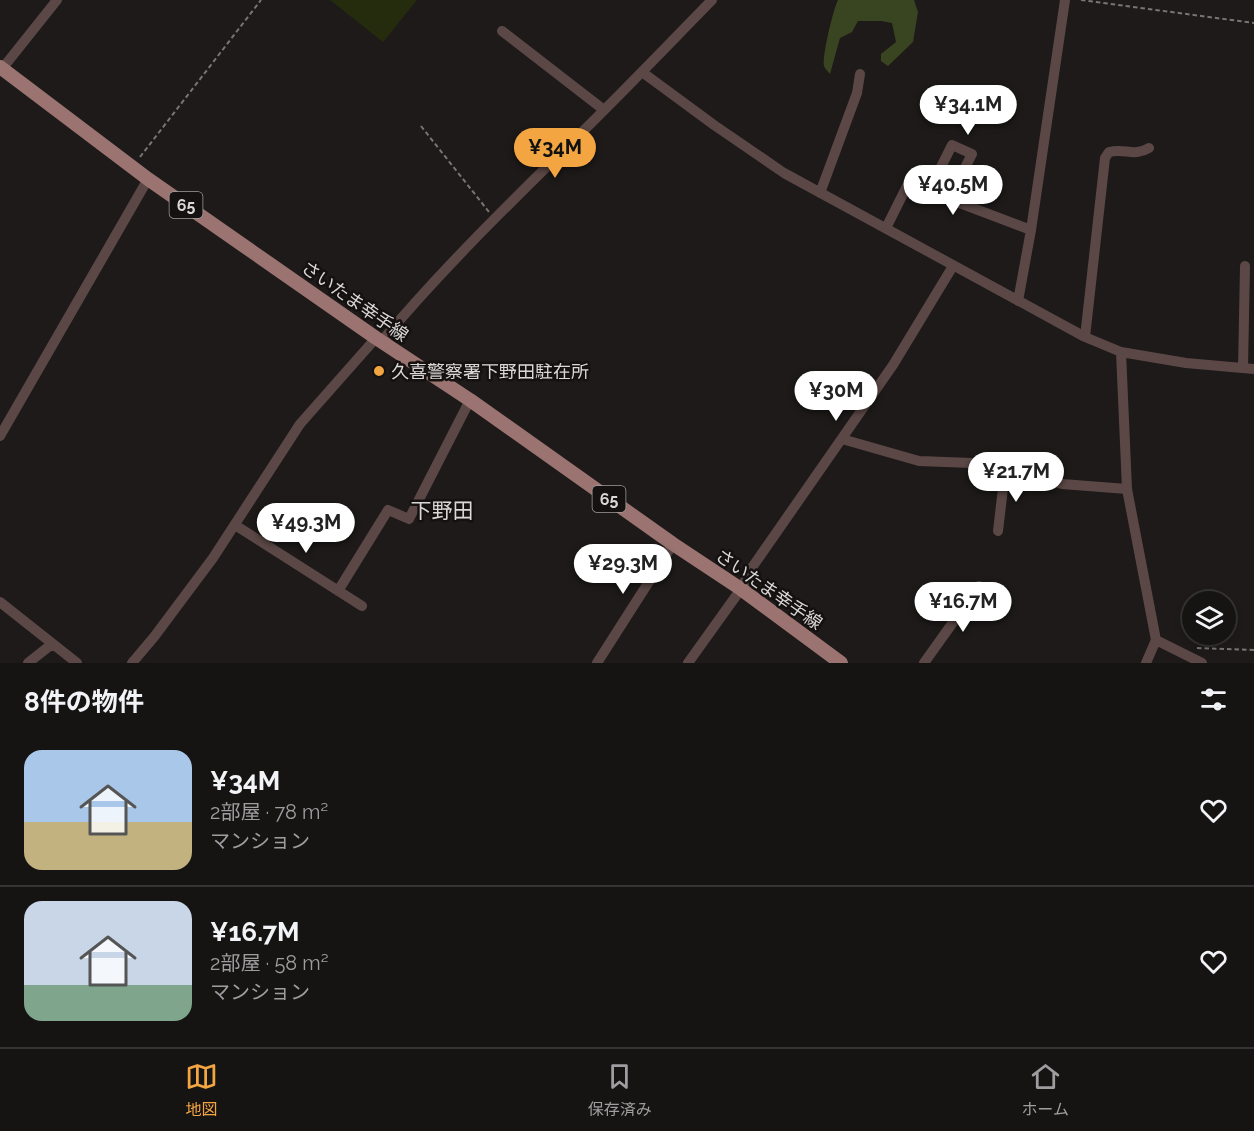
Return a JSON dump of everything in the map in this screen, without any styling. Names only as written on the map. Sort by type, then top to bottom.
[{"type":"main road","name":"さいたま幸手線","points":[[1,68],[148,179],[741,589],[841,663]]},
{"type":"street","points":[[1,68],[57,0]]},
{"type":"street","points":[[1018,301],[1031,230],[1065,0]]},
{"type":"street","points":[[132,663],[213,558],[300,424],[494,219],[642,72],[705,2]]},
{"type":"street","points":[[502,31],[604,110]]},
{"type":"street","points":[[642,72],[784,173],[1085,337],[1121,352],[1186,363],[1248,368],[1245,266]]},
{"type":"street","points":[[820,193],[857,93],[860,74]]},
{"type":"street","points":[[929,191],[952,145],[972,154],[949,199]]},
{"type":"street","points":[[1085,337],[1105,158],[1109,152],[1142,153],[1149,148]]},
{"type":"street","points":[[0,436],[148,179]]},
{"type":"street","points":[[886,228],[909,182],[1031,230]]},
{"type":"street","points":[[688,663],[893,365],[953,266]]},
{"type":"street","points":[[1121,352],[1127,489],[1156,640],[1146,663]]},
{"type":"street","points":[[338,591],[388,510],[409,519],[470,400]]},
{"type":"street","points":[[842,439],[919,461],[972,463],[1062,484],[1127,489]]},
{"type":"street","points":[[998,531],[1005,471]]},
{"type":"street","points":[[235,525],[362,606]]},
{"type":"street","points":[[597,663],[673,544]]},
{"type":"street","points":[[924,663],[979,586]]},
{"type":"street","points":[[0,602],[77,663]]},
{"type":"street","points":[[1156,640],[1202,663]]},
{"type":"street","points":[[28,663],[52,644]]},
{"type":"path","points":[[132,167],[261,0]]},
{"type":"path","points":[[1081,0],[1254,23]]},
{"type":"path","points":[[421,126],[494,219]]},
{"type":"path","points":[[1175,650],[1189,647],[1254,650]]},
{"type":"green space","points":[[330,0],[417,0],[383,42]]},
{"type":"green space","points":[[838,0],[914,0],[918,12],[913,42],[888,66],[881,61],[881,54],[896,42],[892,23],[858,21],[852,32],[840,38],[830,74],[824,66],[825,53]]},
{"type":"place","name":"久喜警察署下野田駐在所","points":[[379,371]]},
{"type":"district","name":"下野田","points":[[442,510]]}]
